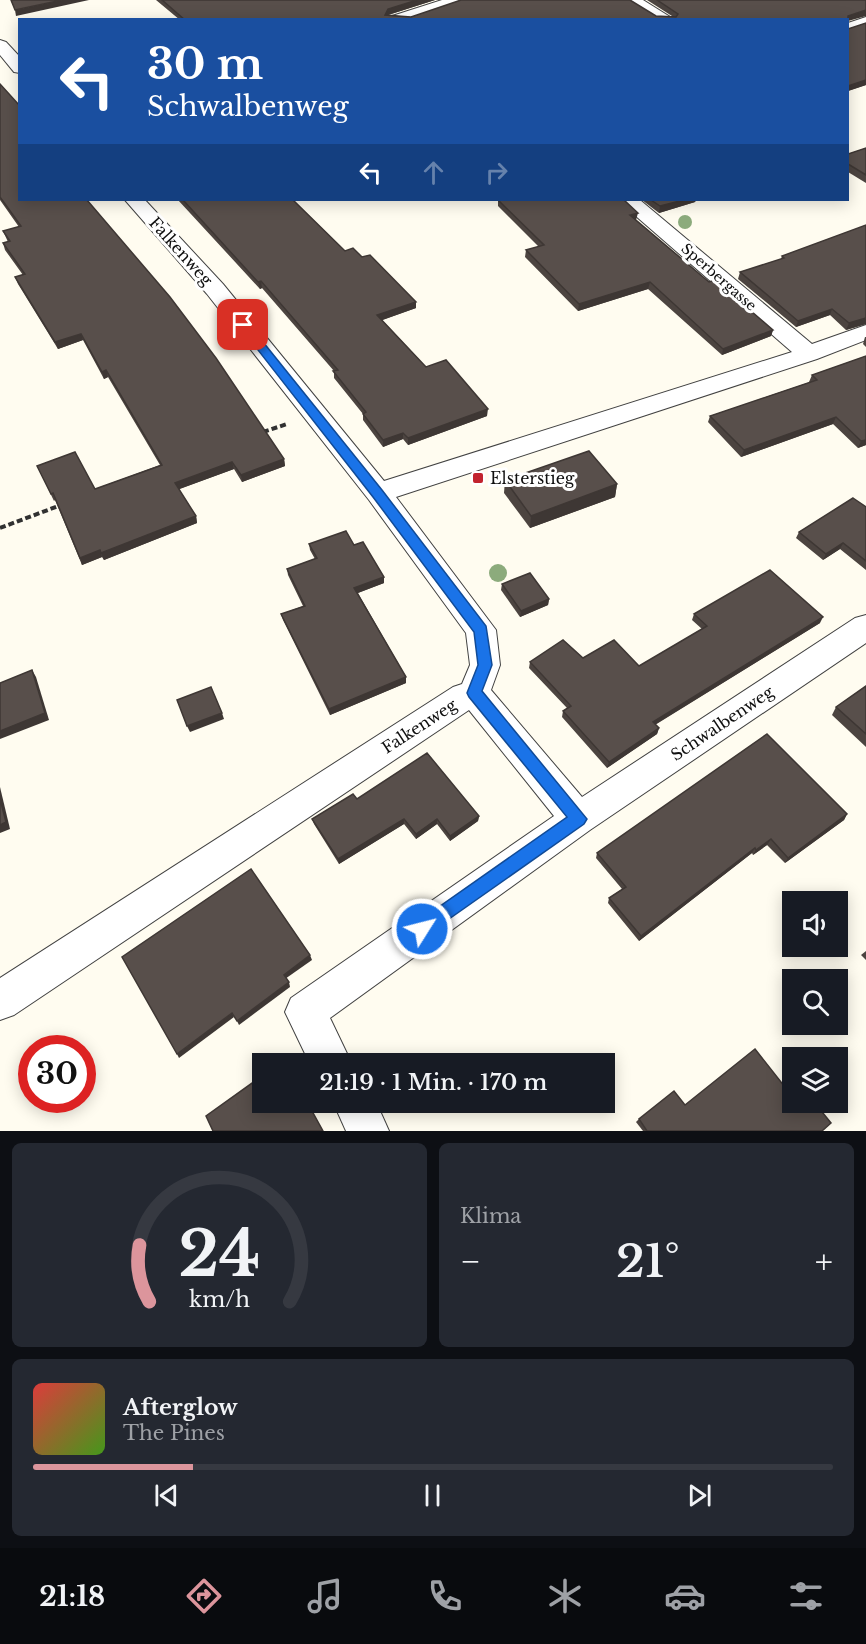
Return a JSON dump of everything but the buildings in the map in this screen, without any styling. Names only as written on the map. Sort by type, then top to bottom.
[{"type":"street","points":[[400,18],[457,0]]},
{"type":"street","points":[[632,0],[664,18]]},
{"type":"street","points":[[849,28],[866,22]]},
{"type":"street","points":[[0,45],[18,66]]},
{"type":"street","name":"Falkenweg","points":[[0,1002],[464,697],[474,693],[485,665],[481,630],[378,494],[215,289],[136,201]]},
{"type":"street","name":"Sperbergasse","points":[[630,201],[809,354]]},
{"type":"street","points":[[378,494],[809,354],[866,332]]},
{"type":"street","name":"Schwalbenweg","points":[[326,1053],[305,1012],[578,819],[866,627]]},
{"type":"street","points":[[474,693],[578,819]]},
{"type":"street","points":[[359,1113],[368,1131]]},
{"type":"path","points":[[254,435],[315,414]]},
{"type":"path","points":[[0,528],[66,504]]},
{"type":"place","name":"Elsterstieg","points":[[478,478]]},
{"type":"route","points":[[243,325],[378,494],[481,630],[485,665],[474,693],[578,819],[422,929]]}]
